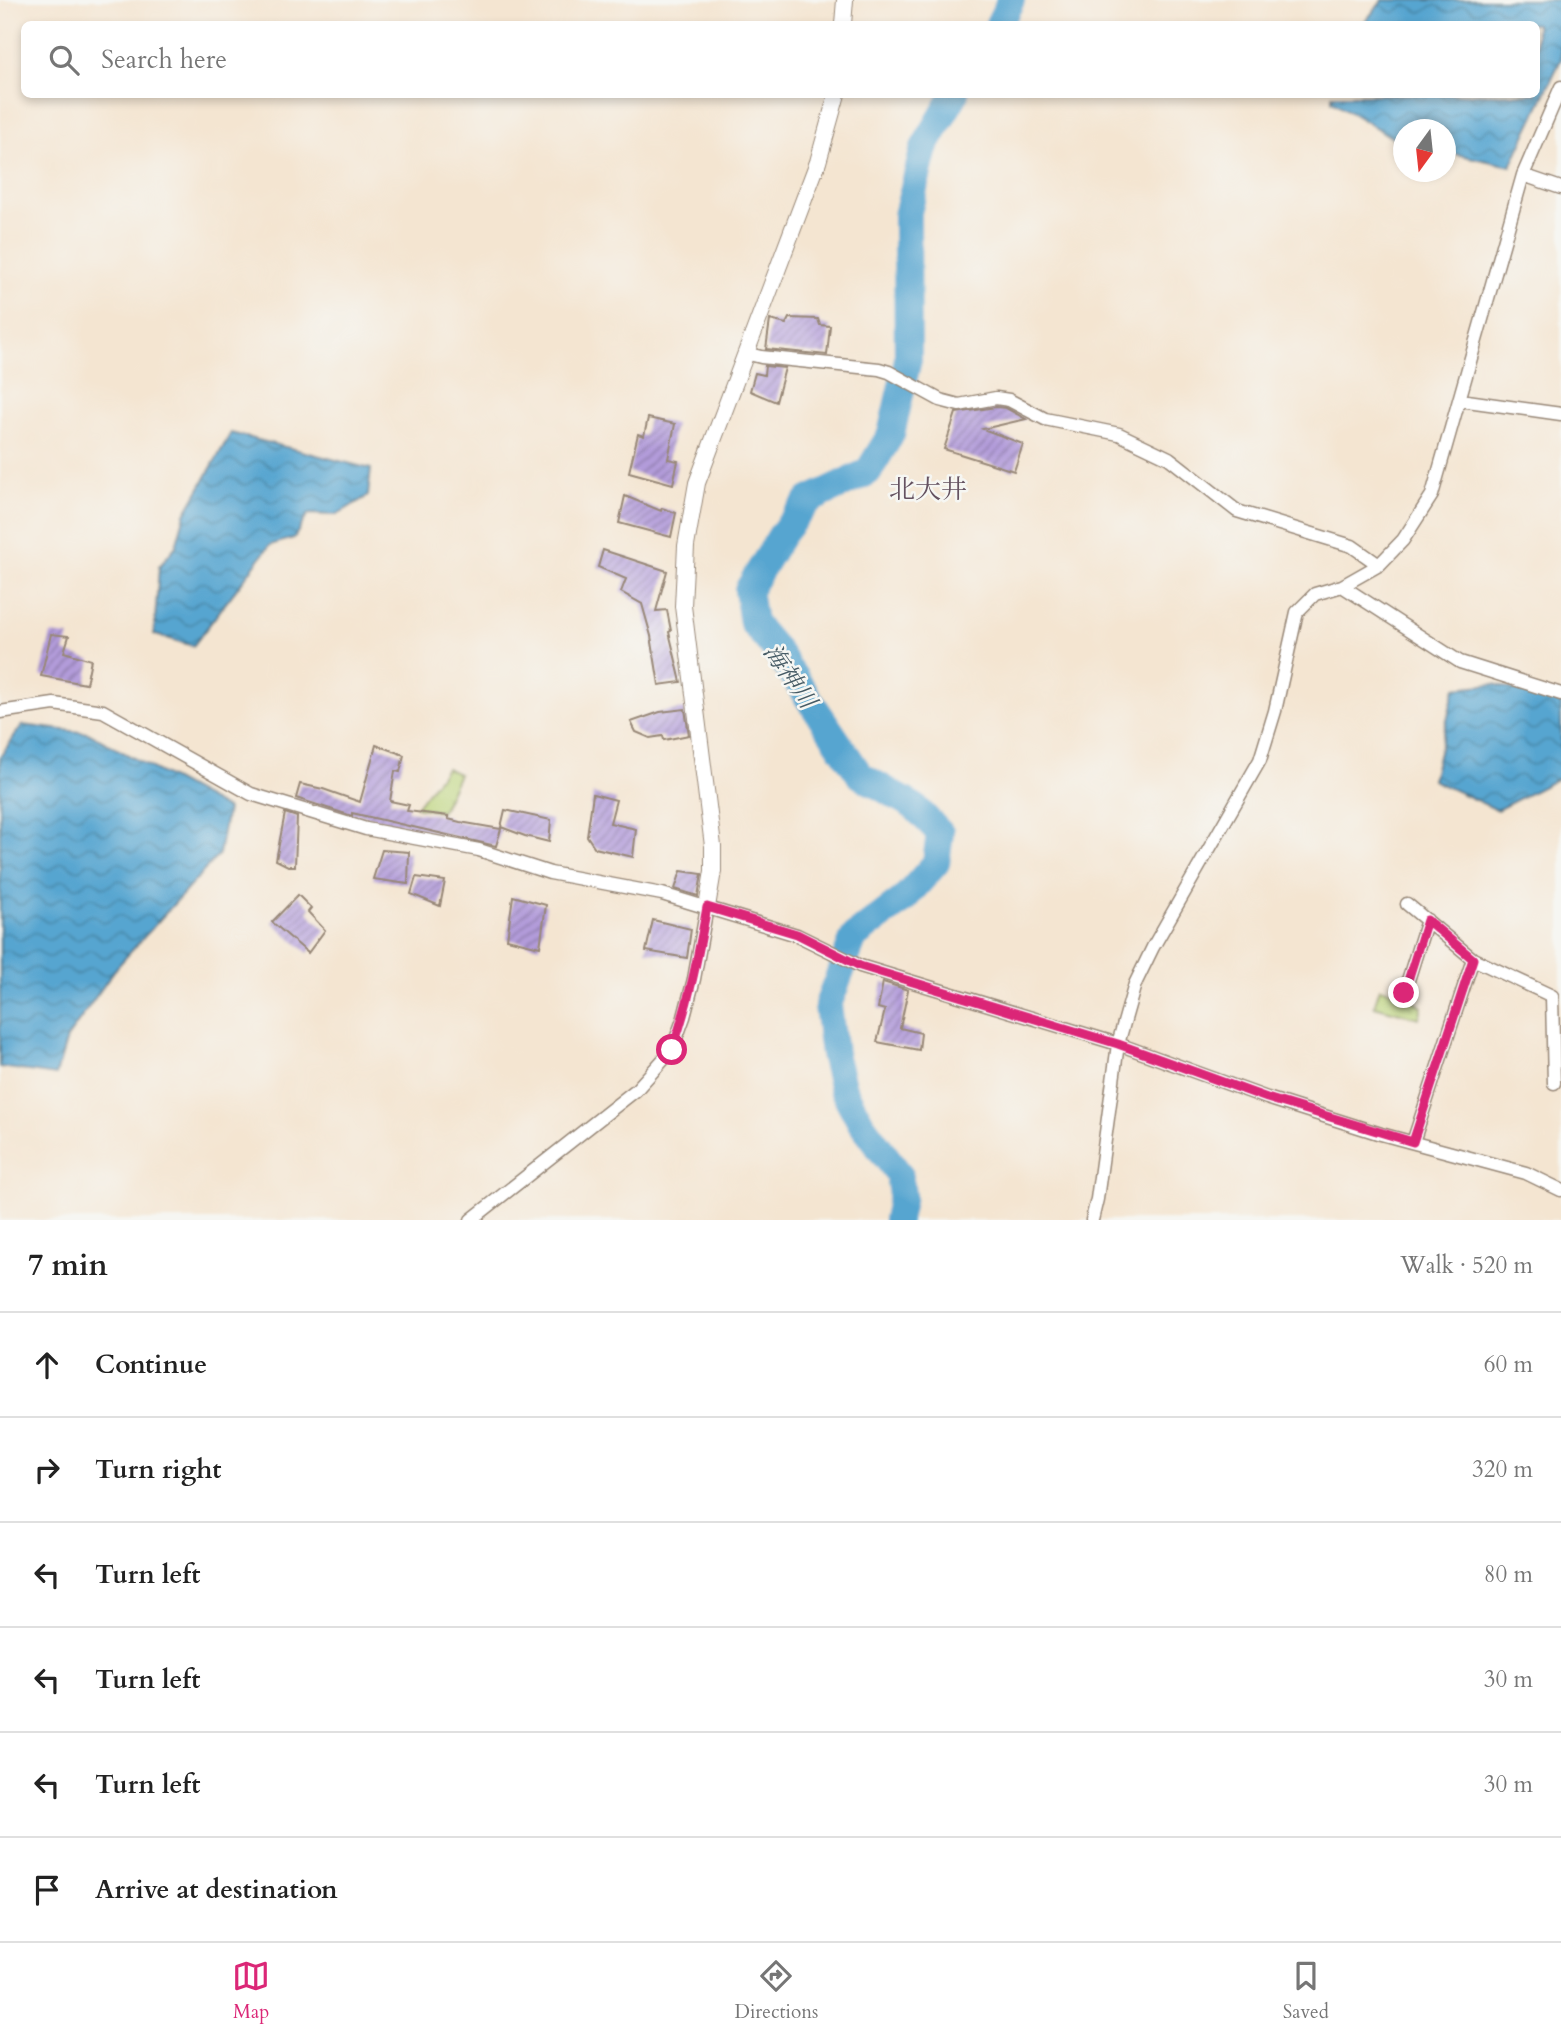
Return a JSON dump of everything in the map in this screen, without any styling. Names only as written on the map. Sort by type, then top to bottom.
[{"type":"street","points":[[843,21],[845,0]]},
{"type":"street","points":[[1092,1220],[1118,1044],[1135,984],[1153,947],[1260,761],[1275,711],[1297,612],[1315,594],[1342,586],[1379,565],[1403,540],[1432,495],[1524,176],[1561,87]]},
{"type":"street","points":[[471,1220],[636,1090],[672,1050],[684,1017],[694,979],[713,871],[713,846],[683,606],[686,546],[697,483],[818,162],[836,98]]},
{"type":"street","points":[[1524,176],[1561,188]]},
{"type":"street","points":[[745,353],[889,372],[940,400],[959,405],[996,398],[1009,400],[1045,419],[1119,434],[1169,458],[1237,511],[1352,546],[1379,565]]},
{"type":"street","points":[[1460,400],[1561,414]]},
{"type":"street","points":[[1342,586],[1460,662],[1561,694]]},
{"type":"street","points":[[0,712],[54,704],[103,711],[251,794],[366,829],[479,850],[550,873],[662,894],[797,934],[860,966],[1118,1044],[1267,1098],[1526,1173],[1561,1190]]},
{"type":"street","points":[[1407,904],[1473,959],[1557,993],[1554,1083]]},
{"type":"street","points":[[1404,993],[1427,920]]},
{"type":"street","points":[[1413,1142],[1473,959]]},
{"type":"green space","points":[[446,768],[459,774],[441,812],[416,807]]},
{"type":"green space","points":[[1380,988],[1407,996],[1422,1007],[1419,1018],[1374,1006]]},
{"type":"water","points":[[1383,0],[1561,0],[1561,59],[1511,166],[1456,154],[1456,119],[1393,119],[1393,138],[1332,101],[1332,98],[1540,98],[1540,21],[1366,21]]},
{"type":"water","points":[[231,433],[371,469],[368,496],[336,515],[308,514],[294,538],[270,545],[193,646],[154,634],[159,567],[176,546],[185,514]]},
{"type":"water","points":[[1494,684],[1561,702],[1561,777],[1497,810],[1432,780],[1455,688]]},
{"type":"water","points":[[22,725],[88,733],[227,809],[219,854],[116,968],[67,1038],[56,1075],[0,1067],[0,757]]},
{"type":"building","points":[[789,318],[818,319],[820,325],[830,326],[827,355],[766,349],[770,320],[786,324]]},
{"type":"building","points":[[765,366],[785,368],[776,402],[750,391],[755,373],[764,375]]},
{"type":"building","points":[[1006,408],[1026,419],[983,429],[1023,444],[1014,471],[944,449],[956,413]]},
{"type":"building","points":[[648,418],[675,424],[668,459],[678,461],[673,484],[629,472],[638,434],[644,436]]},
{"type":"building","points":[[625,496],[661,511],[662,508],[676,513],[671,537],[619,523]]},
{"type":"building","points":[[603,550],[667,571],[656,611],[667,610],[669,632],[681,682],[659,685],[651,636],[642,604],[621,592],[626,579],[598,567]]},
{"type":"building","points":[[51,634],[69,636],[64,652],[91,660],[86,684],[41,676]]},
{"type":"building","points":[[685,709],[689,735],[664,740],[663,736],[650,738],[636,732],[631,722],[660,712]]},
{"type":"building","points":[[376,745],[404,755],[400,772],[395,771],[390,801],[409,805],[407,811],[448,816],[448,819],[460,822],[501,829],[496,846],[352,813],[352,816],[296,798],[300,784],[360,802]]},
{"type":"building","points":[[593,794],[616,800],[610,823],[636,829],[633,857],[595,848],[587,836]]},
{"type":"building","points":[[505,810],[551,820],[549,842],[501,827]]},
{"type":"building","points":[[285,813],[297,817],[295,866],[288,866],[276,860]]},
{"type":"building","points":[[382,850],[409,852],[408,884],[373,879]]},
{"type":"building","points":[[681,871],[702,874],[698,896],[675,889]]},
{"type":"building","points":[[416,877],[445,881],[440,906],[411,894]]},
{"type":"building","points":[[298,895],[311,908],[308,912],[325,930],[308,953],[272,922]]},
{"type":"building","points":[[513,896],[546,905],[540,947],[507,939]]},
{"type":"building","points":[[653,920],[691,929],[687,958],[646,951]]},
{"type":"building","points":[[883,982],[908,990],[900,1028],[921,1033],[919,1050],[877,1042],[885,1010],[878,1008]]},
{"type":"waterway","name":"海神川","points":[[1000,21],[1011,0]]},
{"type":"waterway","name":"海神川","points":[[897,1220],[902,1195],[899,1174],[861,1123],[843,1089],[834,1054],[828,1005],[854,937],[904,899],[936,863],[940,833],[915,807],[860,775],[776,650],[753,623],[748,590],[782,534],[809,500],[868,472],[891,434],[908,359],[907,216],[924,148],[953,98]]},
{"type":"district","name":"北大井","points":[[928,489]]},
{"type":"route","points":[[672,1050],[694,979],[707,907],[797,934],[860,966],[1118,1044],[1267,1098],[1413,1142],[1473,959],[1427,920],[1404,993]]}]
